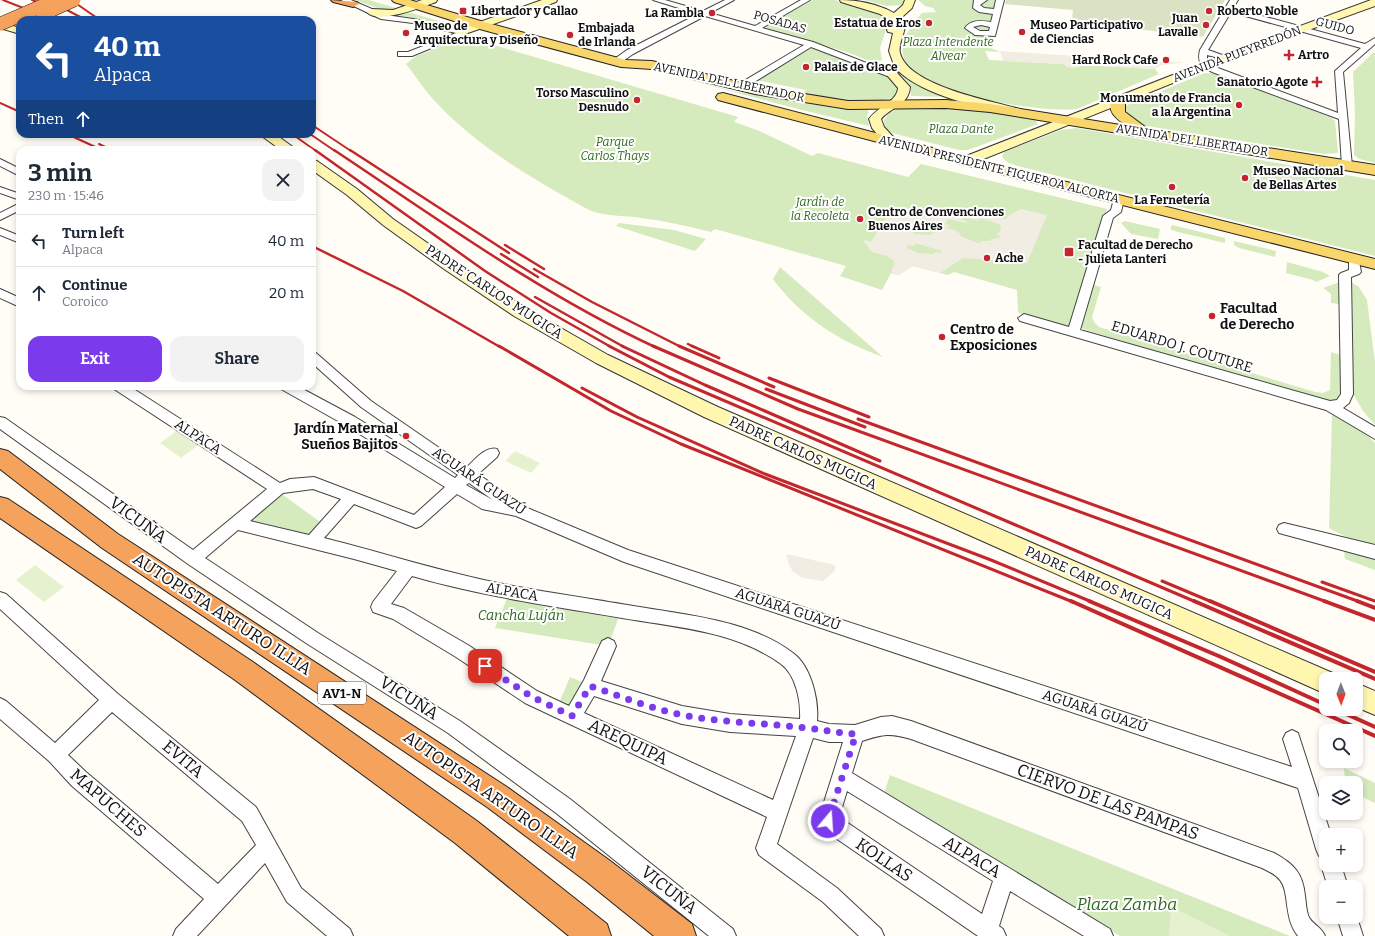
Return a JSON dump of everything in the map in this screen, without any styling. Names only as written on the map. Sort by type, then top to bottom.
[{"type":"highway","points":[[337,0],[349,2]]},
{"type":"highway","points":[[37,16],[63,1]]},
{"type":"highway","points":[[24,16],[63,1]]},
{"type":"highway","points":[[0,25],[16,19]]},
{"type":"highway","points":[[0,33],[16,26]]},
{"type":"highway","name":"AUTOPISTA ARTURO ILLIA","points":[[0,457],[110,541],[497,797],[598,870],[680,936]]},
{"type":"highway","name":"AV1-N","points":[[0,506],[250,676],[466,832],[595,936]]},
{"type":"main road","name":"AVENIDA DEL LIBERTADOR","points":[[398,0],[480,25],[621,63],[652,65],[740,87],[841,104],[946,104],[1022,113],[1375,170]]},
{"type":"main road","points":[[372,12],[394,13],[432,0]]},
{"type":"main road","points":[[461,32],[552,0]]},
{"type":"main road","points":[[845,0],[873,8],[895,18],[901,25],[895,46],[895,56],[908,74],[939,89],[1022,113],[1044,123],[1042,131]]},
{"type":"main road","name":"AVENIDA PUEYRREDÓN","points":[[966,161],[1301,29],[1375,2]]},
{"type":"main road","points":[[873,8],[908,4]]},
{"type":"main road","points":[[890,141],[878,128],[875,119],[879,114],[895,104],[903,95],[904,88],[893,74],[887,51],[895,18],[908,4]]},
{"type":"main road","points":[[0,25],[16,30]]},
{"type":"main road","points":[[461,32],[535,40]]},
{"type":"main road","points":[[621,63],[646,76],[683,86]]},
{"type":"main road","name":"AVENIDA PRESIDENTE FIGUEROA ALCORTA","points":[[712,94],[966,161],[1119,199],[1355,265],[1375,264]]},
{"type":"main road","points":[[1118,101],[1118,112],[1121,117],[1148,133]]},
{"type":"main road","points":[[272,138],[284,146]]},
{"type":"main road","name":"PADRE CARLOS MUGICA","points":[[316,167],[352,192],[388,222],[501,300],[556,334],[645,381],[711,412],[1319,679]]},
{"type":"main road","points":[[1363,698],[1375,703]]},
{"type":"street","name":"POSADAS","points":[[657,0],[810,44],[893,74]]},
{"type":"street","points":[[621,63],[630,52],[730,0]]},
{"type":"street","points":[[756,28],[806,0]]},
{"type":"street","points":[[983,0],[975,3],[977,7],[996,18]]},
{"type":"street","points":[[996,18],[971,25],[971,29],[978,33],[992,34],[996,18],[997,0]]},
{"type":"street","points":[[1234,0],[1204,51],[1202,61],[1206,66],[1342,117]]},
{"type":"street","points":[[1368,0],[1375,2]]},
{"type":"street","points":[[349,2],[386,18],[413,21],[461,32]]},
{"type":"street","name":"GUIDO","points":[[1229,9],[1366,47]]},
{"type":"street","points":[[454,32],[461,32],[461,34],[409,54],[400,53],[454,32]]},
{"type":"street","points":[[1347,166],[1339,71],[1375,40]]},
{"type":"street","points":[[740,87],[810,44]]},
{"type":"street","points":[[1204,51],[1227,58]]},
{"type":"street","points":[[0,162],[16,171]]},
{"type":"street","points":[[0,190],[16,196]]},
{"type":"street","points":[[1072,332],[1108,216],[1116,212],[1119,199]]},
{"type":"street","points":[[0,217],[16,208]]},
{"type":"street","points":[[0,231],[16,238]]},
{"type":"street","points":[[1330,406],[1341,404],[1347,394],[1346,275],[1355,265]]},
{"type":"street","points":[[0,293],[16,301]]},
{"type":"street","name":"EDUARDO J. COUTURE","points":[[1024,318],[1330,406],[1375,434]]},
{"type":"street","name":"AGUARÁ GUAZÚ","points":[[316,360],[366,404],[520,511],[624,556],[1305,780]]},
{"type":"street","name":"ALPACA","points":[[124,390],[278,488]]},
{"type":"street","points":[[293,390],[350,421],[486,505],[520,511]]},
{"type":"street","points":[[1347,394],[1357,413],[1375,434]]},
{"type":"street","name":"VICUÑA","points":[[0,422],[193,560],[312,638],[454,726],[563,806],[726,936]]},
{"type":"street","points":[[193,560],[238,524],[278,488],[290,485],[314,483],[416,522],[492,453]]},
{"type":"street","points":[[311,543],[352,497]]},
{"type":"street","name":"ALPACA","points":[[238,524],[311,543],[354,552],[409,568],[503,591],[710,626],[766,645],[788,659],[801,674],[809,713],[808,728]]},
{"type":"street","points":[[1284,529],[1375,552]]},
{"type":"street","name":"AREQUIPA","points":[[409,568],[379,607],[398,613],[532,697],[778,812]]},
{"type":"street","name":"EVITA","points":[[0,599],[112,700],[249,814],[294,895],[344,936]]},
{"type":"street","points":[[572,716],[590,686],[608,646]]},
{"type":"street","points":[[590,686],[682,715],[730,722],[808,728],[829,733],[856,734]]},
{"type":"street","points":[[55,755],[112,700]]},
{"type":"street","name":"MAPUCHES","points":[[0,707],[55,755],[79,779],[218,897]]},
{"type":"street","name":"CIERVO DE LAS PAMPAS","points":[[856,734],[881,726],[892,725],[911,730],[1267,860],[1288,874],[1296,892],[1296,914],[1299,923],[1308,932],[1315,936]]},
{"type":"street","points":[[808,728],[766,848],[830,895],[874,936]]},
{"type":"street","name":"KOLLAS","points":[[856,734],[828,821],[991,933]]},
{"type":"street","points":[[1292,739],[1320,828]]},
{"type":"street","name":"ALPACA","points":[[842,777],[1103,936]]},
{"type":"street","points":[[183,936],[218,897],[268,846]]},
{"type":"street","points":[[991,933],[1005,876]]},
{"type":"street","points":[[1349,924],[1353,936]]},
{"type":"green space","points":[[355,0],[369,0],[399,9],[388,12]]},
{"type":"green space","points":[[813,0],[835,0],[882,15],[888,23],[880,48],[882,60],[868,60],[844,51],[786,35],[764,27],[765,25]]},
{"type":"green space","points":[[864,0],[906,0],[903,5],[887,6]]},
{"type":"green space","name":"Plaza Intendente Alvear","points":[[918,0],[1000,0],[989,47],[1000,52],[985,51],[989,60],[1064,64],[1067,67],[1075,68],[1083,65],[1155,69],[1159,74],[1077,109],[1038,108],[1011,105],[957,92],[934,83],[916,73],[905,61],[903,48],[906,35],[922,13],[936,12],[933,8],[925,6]]},
{"type":"green space","points":[[1006,0],[1225,0],[1203,37],[1097,24],[1097,22],[1072,19],[1073,10],[1005,4]]},
{"type":"green space","points":[[408,12],[456,26],[453,27],[408,17],[388,15]]},
{"type":"green space","points":[[458,39],[477,40],[738,117],[734,122],[757,130],[812,156],[818,153],[908,177],[921,164],[1107,209],[1072,329],[1024,316],[1018,312],[1017,290],[954,272],[948,275],[913,266],[899,275],[891,273],[882,290],[840,276],[846,266],[715,229],[711,232],[668,222],[608,215],[589,210],[526,174],[467,131],[432,98],[406,64],[416,56]]},
{"type":"green space","points":[[812,47],[887,76],[897,86],[897,93],[890,98],[880,101],[854,101],[807,93],[804,92],[806,90],[756,80]]},
{"type":"green space","points":[[1374,52],[1375,163],[1359,159],[1354,155],[1355,114],[1353,72]]},
{"type":"green space","points":[[892,65],[953,97],[911,96],[911,86]]},
{"type":"green space","points":[[637,66],[733,91],[835,108],[867,110],[869,112],[867,116],[869,126],[798,109]]},
{"type":"green space","points":[[1205,73],[1219,74],[1332,118],[1335,121],[1338,153],[1324,154],[1141,125],[1125,116],[1125,106]]},
{"type":"green space","name":"Plaza Dante","points":[[938,107],[980,110],[1035,120],[1038,124],[968,150],[959,150],[892,133],[884,128],[884,120],[889,113],[899,108]]},
{"type":"green space","points":[[1077,128],[1375,180],[1375,256],[1014,165],[1007,162],[1002,157],[1004,152],[1061,130]]},
{"type":"green space","points":[[1125,221],[1160,229],[1158,239],[1131,234],[1121,223]]},
{"type":"green space","points":[[619,223],[674,230],[706,239],[695,251],[616,226]]},
{"type":"green space","points":[[1172,225],[1225,238],[1225,243],[1178,232],[1170,229]]},
{"type":"green space","points":[[1234,241],[1276,251],[1275,257],[1239,248],[1234,245]]},
{"type":"green space","points":[[1287,262],[1323,272],[1330,276],[1316,282],[1286,273]]},
{"type":"green space","points":[[780,267],[883,357],[843,339],[808,316],[787,296],[773,279]]},
{"type":"green space","points":[[1348,280],[1359,287],[1367,300],[1375,362],[1375,425],[1363,411],[1351,390]]},
{"type":"green space","points":[[1340,283],[1340,304],[1331,303],[1331,294],[1323,288]]},
{"type":"green space","points":[[1091,284],[1101,287],[1092,317],[1094,322],[1099,327],[1315,392],[1323,393],[1330,390],[1331,352],[1343,356],[1342,396],[1335,401],[1316,400],[1086,330],[1080,327]]},
{"type":"green space","points":[[1332,414],[1357,425],[1375,443],[1375,549],[1348,538],[1329,528]]},
{"type":"green space","points":[[179,429],[201,443],[181,458],[160,443]]},
{"type":"green space","points":[[515,451],[540,463],[531,473],[505,461]]},
{"type":"green space","points":[[279,492],[323,524],[310,539],[246,522]]},
{"type":"green space","points":[[1344,551],[1375,557],[1375,570],[1345,559]]},
{"type":"green space","points":[[35,565],[64,587],[44,602],[16,580]]},
{"type":"green space","name":"Cancha Luján","points":[[508,596],[620,614],[608,646],[495,628]]},
{"type":"green space","points":[[570,677],[587,684],[573,711],[559,703]]},
{"type":"green space","points":[[1344,768],[1361,776],[1345,776]]},
{"type":"green space","name":"Plaza Zamba","points":[[890,775],[1290,936],[1120,936],[883,797]]},
{"type":"green space","points":[[1363,777],[1375,783],[1375,803],[1363,797]]},
{"type":"green space","points":[[1171,907],[1230,936],[1169,936]]},
{"type":"shaded area","points":[[1000,51],[1164,62],[1187,62],[1162,65],[1155,69],[1083,65],[1075,68],[1067,67],[1064,64],[1003,61]]},
{"type":"shaded area","points":[[892,208],[1006,219],[1008,216],[1021,209],[1047,215],[1027,263],[963,258],[940,273],[913,266],[899,275],[891,272],[895,262],[887,256],[872,252],[862,239],[871,242]],"holes":[[[964,217],[979,221],[980,218],[1001,225],[1000,228],[1003,229],[999,230],[1001,233],[998,232],[997,235],[1000,235],[999,238],[991,239],[990,241],[980,241],[981,244],[960,236],[961,234],[957,231],[945,227],[950,226],[945,224],[948,219],[966,223],[967,221],[962,220]],[[916,225],[936,229],[935,231],[938,232],[932,233],[931,235],[913,234],[914,232],[908,229]],[[915,243],[942,251],[941,253],[935,252],[933,254],[919,253],[907,248],[907,245],[915,246]]]},
{"type":"shaded area","points":[[786,554],[835,565],[835,571],[823,581],[803,578],[793,572]]},
{"type":"railway","points":[[3,0],[44,16]]},
{"type":"railway","points":[[32,0],[55,8]]},
{"type":"railway","points":[[48,0],[78,16]]},
{"type":"railway","points":[[71,0],[94,16]]},
{"type":"railway","points":[[0,103],[16,110]]},
{"type":"railway","points":[[316,128],[351,151]]},
{"type":"railway","points":[[76,138],[93,146]]},
{"type":"railway","points":[[298,138],[309,146]]},
{"type":"railway","points":[[316,138],[335,151]]},
{"type":"railway","points":[[99,144],[103,146]]},
{"type":"railway","points":[[334,150],[451,229],[531,280],[571,304],[653,346]]},
{"type":"railway","points":[[350,150],[509,253]]},
{"type":"railway","points":[[316,151],[485,271],[551,313],[611,347]]},
{"type":"railway","points":[[505,245],[544,269]]},
{"type":"railway","points":[[316,248],[403,291],[500,347]]},
{"type":"railway","points":[[501,254],[538,277]]},
{"type":"railway","points":[[534,269],[592,302],[679,346]]},
{"type":"railway","points":[[535,297],[623,347]]},
{"type":"railway","points":[[688,344],[692,346]]},
{"type":"railway","points":[[499,346],[611,411],[681,444],[1073,602]]},
{"type":"railway","points":[[609,346],[669,377],[1196,602]]},
{"type":"railway","points":[[653,346],[798,409],[1327,602]]},
{"type":"railway","points":[[679,346],[774,387]]},
{"type":"railway","points":[[692,346],[719,358]]},
{"type":"railway","points":[[623,347],[705,385],[880,461]]},
{"type":"railway","points":[[769,378],[869,417]]},
{"type":"railway","points":[[582,388],[637,417],[765,474],[991,560],[1092,602]]},
{"type":"railway","points":[[766,389],[865,427]]},
{"type":"railway","points":[[858,419],[1360,602]]},
{"type":"railway","points":[[1162,581],[1212,602]]},
{"type":"railway","points":[[1322,582],[1375,601]]},
{"type":"railway","points":[[1071,601],[1375,736]]},
{"type":"railway","points":[[1089,601],[1221,657],[1319,702]]},
{"type":"railway","points":[[1194,601],[1375,679]]},
{"type":"railway","points":[[1210,601],[1375,672]]},
{"type":"railway","points":[[1324,601],[1375,620]]},
{"type":"railway","points":[[1357,601],[1375,608]]},
{"type":"railway","points":[[1351,716],[1375,727]]},
{"type":"place","name":"Libertador y Callao","points":[[463,11]]},
{"type":"place","name":"Roberto Noble","points":[[1209,11]]},
{"type":"place","name":"La Rambla","points":[[712,13]]},
{"type":"place","name":"Estatua de Eros","points":[[929,23]]},
{"type":"place","name":"Juan Lavalle","points":[[1206,25]]},
{"type":"place","name":"Museo Participativo de Ciencias","points":[[1022,32]]},
{"type":"place","name":"Museo de Arquitectura y Diseño","points":[[406,33]]},
{"type":"place","name":"Embajada de Irlanda","points":[[570,35]]},
{"type":"place","name":"Artro","points":[[1289,55]]},
{"type":"place","name":"Hard Rock Cafe","points":[[1166,60]]},
{"type":"place","name":"Palais de Glace","points":[[806,67]]},
{"type":"place","name":"Sanatorio Agote","points":[[1317,82]]},
{"type":"place","name":"Torso Masculino Desnudo","points":[[637,100]]},
{"type":"place","name":"Monumento de Francia a la Argentina","points":[[1239,105]]},
{"type":"place","name":"Museo Nacional de Bellas Artes","points":[[1245,178]]},
{"type":"place","name":"La Fernetería","points":[[1172,187]]},
{"type":"place","name":"Centro de Convenciones Buenos Aires","points":[[860,219]]},
{"type":"place","name":"Facultad de Derecho - Julieta Lanteri","points":[[1069,252]]},
{"type":"place","name":"Ache","points":[[987,258]]},
{"type":"place","name":"Facultad de Derecho","points":[[1212,316]]},
{"type":"place","name":"Centro de Exposiciones","points":[[942,337]]},
{"type":"place","name":"Jardín Maternal Sueños Bajitos","points":[[406,436]]},
{"type":"route","points":[[485,666],[532,697],[572,716],[590,686],[682,715],[730,722],[808,728],[829,733],[856,734],[828,821]]},
{"type":"park label","name":"Parque Carlos Thays","points":[[615,149]]},
{"type":"park label","name":"Jardín de la Recoleta","points":[[820,209]]}]
